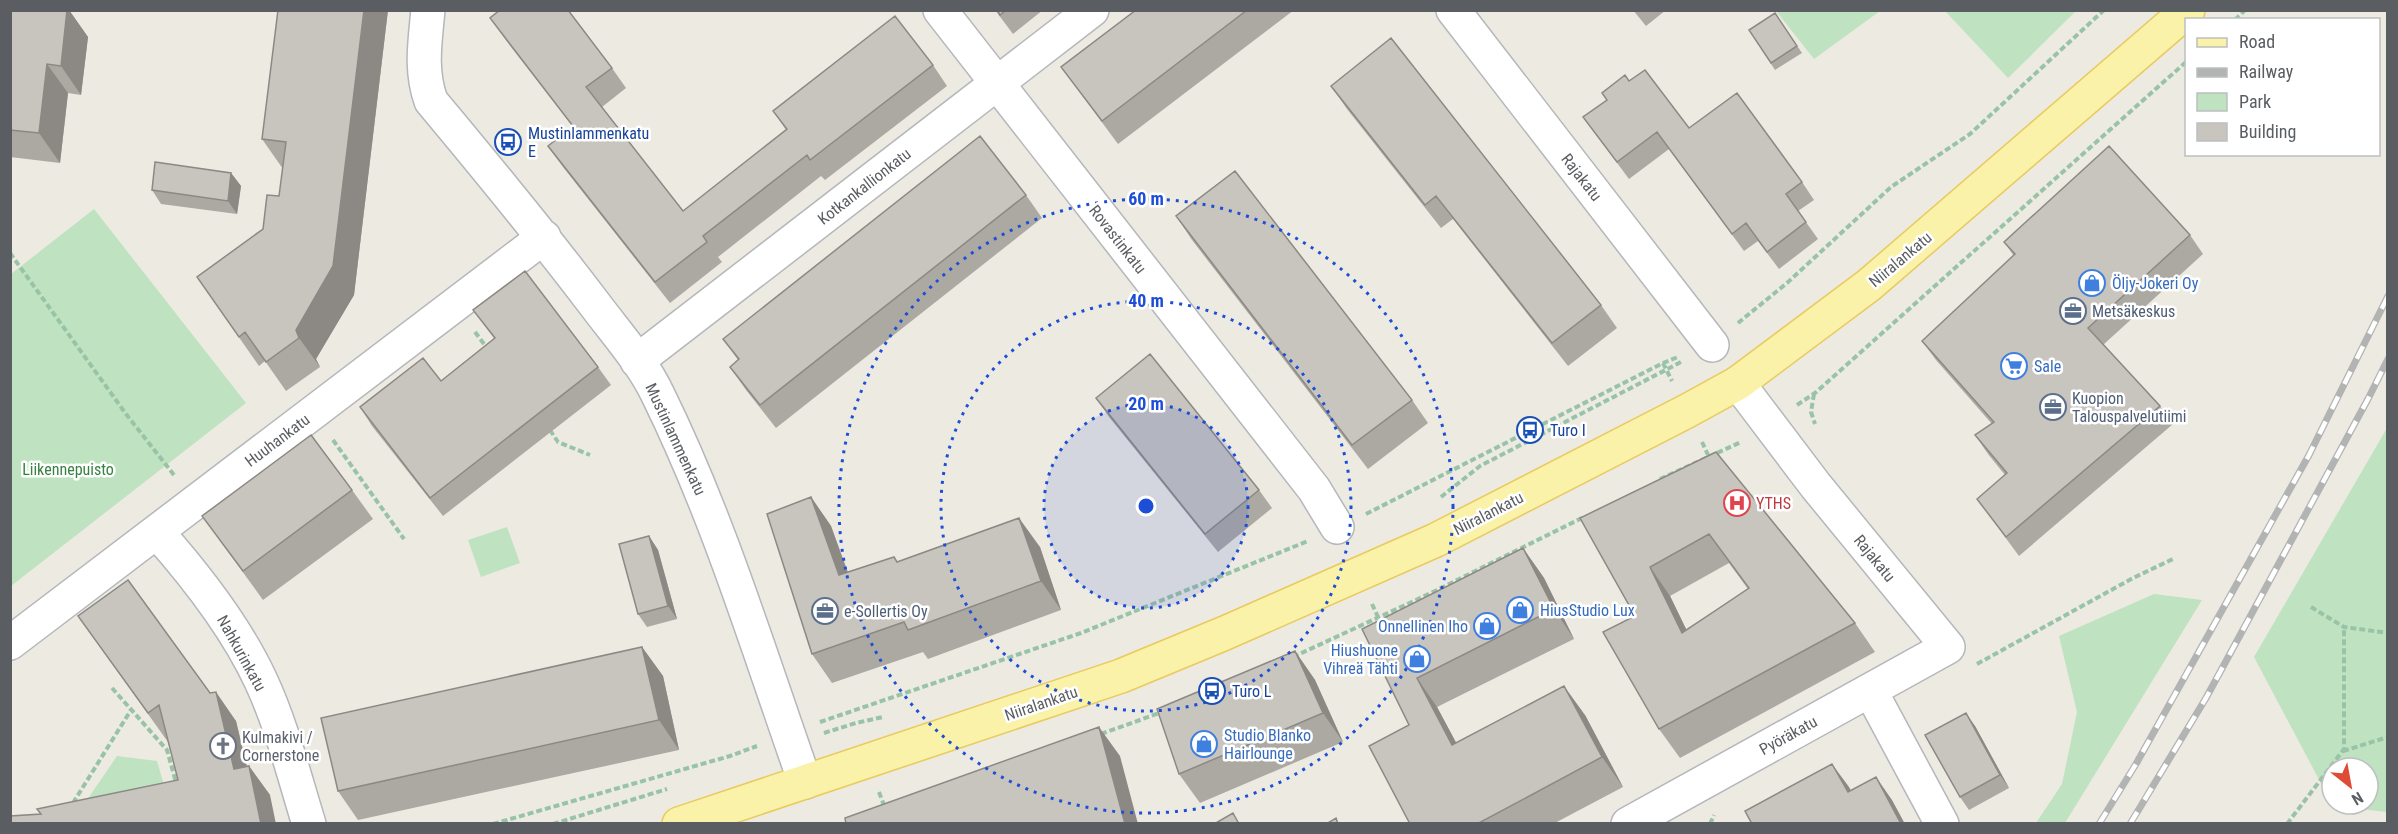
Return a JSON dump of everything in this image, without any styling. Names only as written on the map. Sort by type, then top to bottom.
[{"type":"main road","name":"Niiralankatu","points":[[679,824],[1121,676],[1236,629],[1436,540],[1738,383],[1869,285],[2188,10]]},
{"type":"street","name":"Mustinlammenkatu","points":[[428,10],[423,58],[424,82],[430,101],[544,237],[637,361],[658,394],[700,491],[747,614],[805,782]]},
{"type":"street","name":"Rovastinkatu","points":[[940,10],[1314,489],[1337,527]]},
{"type":"street","name":"Kotkankallionkatu","points":[[637,361],[1092,10]]},
{"type":"street","name":"Rajakatu","points":[[1453,10],[1712,345]]},
{"type":"street","name":"Huuhankatu","points":[[10,643],[544,237]]},
{"type":"street","name":"Rajakatu","points":[[1738,383],[1816,486],[1958,658]]},
{"type":"street","name":"Nahkurinkatu","points":[[157,532],[217,608],[246,652],[262,682],[309,824]]},
{"type":"street","name":"Pyöräkatu","points":[[1628,824],[1870,690],[1958,658]]},
{"type":"street","points":[[1870,690],[1942,824]]},
{"type":"path","points":[[1437,500],[1480,466],[1712,345],[1787,283],[1891,187],[1970,134],[2104,10]]},
{"type":"path","points":[[1655,482],[1740,442],[1771,424],[1815,393],[2185,64]]},
{"type":"path","points":[[10,253],[126,414],[179,481]]},
{"type":"path","points":[[473,329],[491,354]]},
{"type":"path","points":[[493,824],[730,756],[788,733],[1081,633],[1337,527],[1663,363],[1712,345]]},
{"type":"path","points":[[545,424],[558,442],[590,455]]},
{"type":"path","points":[[330,437],[404,539]]},
{"type":"path","points":[[1287,660],[1431,593],[1591,513]]},
{"type":"path","points":[[1958,658],[2175,558]]},
{"type":"path","points":[[2311,608],[2344,627],[2388,633]]},
{"type":"path","points":[[2344,627],[2344,750]]},
{"type":"path","points":[[112,688],[166,750],[180,793]]},
{"type":"path","points":[[72,805],[131,710]]},
{"type":"path","points":[[1100,734],[1164,711]]},
{"type":"path","points":[[825,733],[885,717]]},
{"type":"path","points":[[2287,824],[2344,750],[2388,737]]},
{"type":"path","points":[[553,824],[674,788]]},
{"type":"path","points":[[874,812],[896,804]]},
{"type":"green space","points":[[1776,11],[1880,11],[1814,59]]},
{"type":"green space","points":[[1945,11],[2076,11],[2008,78]]},
{"type":"green space","name":"Liikennepuisto","points":[[94,209],[246,403],[11,586],[11,274]]},
{"type":"green space","points":[[2387,428],[2387,812],[2380,811],[2380,756],[2320,756],[2320,781],[2254,657]]},
{"type":"green space","points":[[507,527],[520,563],[481,577],[468,540]]},
{"type":"green space","points":[[2154,594],[2202,600],[2065,823],[2036,823],[2062,784],[2077,712],[2059,636]]},
{"type":"green space","points":[[117,756],[157,761],[164,785],[87,800]]},
{"type":"building","points":[[10,10],[67,10],[61,66],[47,64],[39,133],[10,130]]},
{"type":"building","points":[[278,10],[364,10],[333,266],[296,330],[299,338],[266,362],[245,332],[239,337],[197,277],[263,229],[267,195],[279,196],[286,142],[262,139]]},
{"type":"building","points":[[500,10],[568,10],[612,68],[586,87],[683,211],[787,129],[773,111],[895,16],[933,65],[810,160],[807,155],[703,236],[707,242],[655,282],[548,146],[573,126],[490,18]]},
{"type":"building","points":[[1136,10],[1247,10],[1102,121],[1061,67]]},
{"type":"building","points":[[1775,13],[1797,46],[1771,63],[1749,30]]},
{"type":"building","points":[[1391,38],[1601,305],[1552,343],[1436,196],[1425,205],[1331,86]]},
{"type":"building","points":[[1645,70],[1689,128],[1737,93],[1802,182],[1786,194],[1806,222],[1767,252],[1746,223],[1732,234],[1657,132],[1617,162],[1583,117],[1607,100],[1602,93],[1625,75],[1629,81]]},
{"type":"building","points":[[980,136],[1026,195],[760,405],[730,367],[739,359],[723,339]]},
{"type":"building","points":[[2109,146],[2190,235],[2088,328],[2160,406],[2006,537],[1977,499],[2007,473],[1975,435],[1994,422],[1922,341],[2015,254],[2004,242]]},
{"type":"building","points":[[155,162],[231,173],[228,201],[152,190]]},
{"type":"building","points":[[1235,171],[1412,400],[1352,445],[1176,216]]},
{"type":"building","points":[[525,271],[598,367],[430,498],[360,407],[423,358],[441,381],[495,338],[473,310]]},
{"type":"building","points":[[1150,354],[1259,490],[1205,534],[1096,398]]},
{"type":"building","points":[[311,435],[352,490],[243,571],[202,516]]},
{"type":"building","points":[[1716,452],[1855,623],[1659,729],[1603,632],[1635,616],[1580,518]],"holes":[[[1709,534],[1749,588],[1682,633],[1650,567]]]},
{"type":"building","points":[[811,497],[839,575],[894,557],[897,562],[1019,518],[1041,581],[908,630],[904,622],[812,654],[767,514]]},
{"type":"building","points":[[649,536],[668,606],[638,614],[619,544]]},
{"type":"building","points":[[1523,548],[1554,609],[1417,678],[1452,745],[1564,686],[1602,757],[1477,824],[1410,824],[1369,746],[1409,725],[1362,629]]},
{"type":"building","points":[[128,580],[210,693],[216,692],[234,769],[249,766],[261,824],[10,824],[10,816],[41,814],[37,809],[178,780],[159,705],[148,713],[78,616]]},
{"type":"building","points":[[642,647],[659,720],[338,791],[321,718]]},
{"type":"building","points":[[1295,651],[1323,713],[1179,774],[1157,709]]},
{"type":"building","points":[[1966,713],[2000,775],[1960,797],[1925,735]]},
{"type":"building","points":[[1099,727],[1125,824],[846,824],[845,818]]},
{"type":"building","points":[[1832,764],[1848,792],[1876,777],[1900,822],[1897,824],[1752,824],[1745,811]]},
{"type":"building","points":[[1233,813],[1239,824],[1214,824]]},
{"type":"building","points":[[1336,818],[1338,824],[1326,824]]},
{"type":"railway","points":[[2099,824],[2136,764],[2309,455],[2388,296]]},
{"type":"railway","points":[[2130,824],[2206,698],[2388,359]]},
{"type":"place","name":"Mustinlammenkatu E","points":[[508,142]]},
{"type":"place","name":"Öljy-Jokeri Oy","points":[[2092,283]]},
{"type":"place","name":"Metsäkeskus","points":[[2073,311]]},
{"type":"place","name":"Sale","points":[[2014,366]]},
{"type":"place","name":"Kuopion Talouspalvelutiimi","points":[[2053,407]]},
{"type":"place","name":"Turo I","points":[[1530,430]]},
{"type":"place","name":"YTHS","points":[[1737,503]]},
{"type":"place","name":"HiusStudio Lux","points":[[1520,610]]},
{"type":"place","name":"e-Sollertis Oy","points":[[825,611]]},
{"type":"place","name":"Onnellinen Iho","points":[[1487,626]]},
{"type":"place","name":"Hiushuone Vihreä Tähti","points":[[1417,659]]},
{"type":"place","name":"Turo L","points":[[1212,691]]},
{"type":"place","name":"Studio Blanko Hairlounge","points":[[1204,744]]},
{"type":"place","name":"Kulmakivi / Cornerstone","points":[[223,746]]}]
